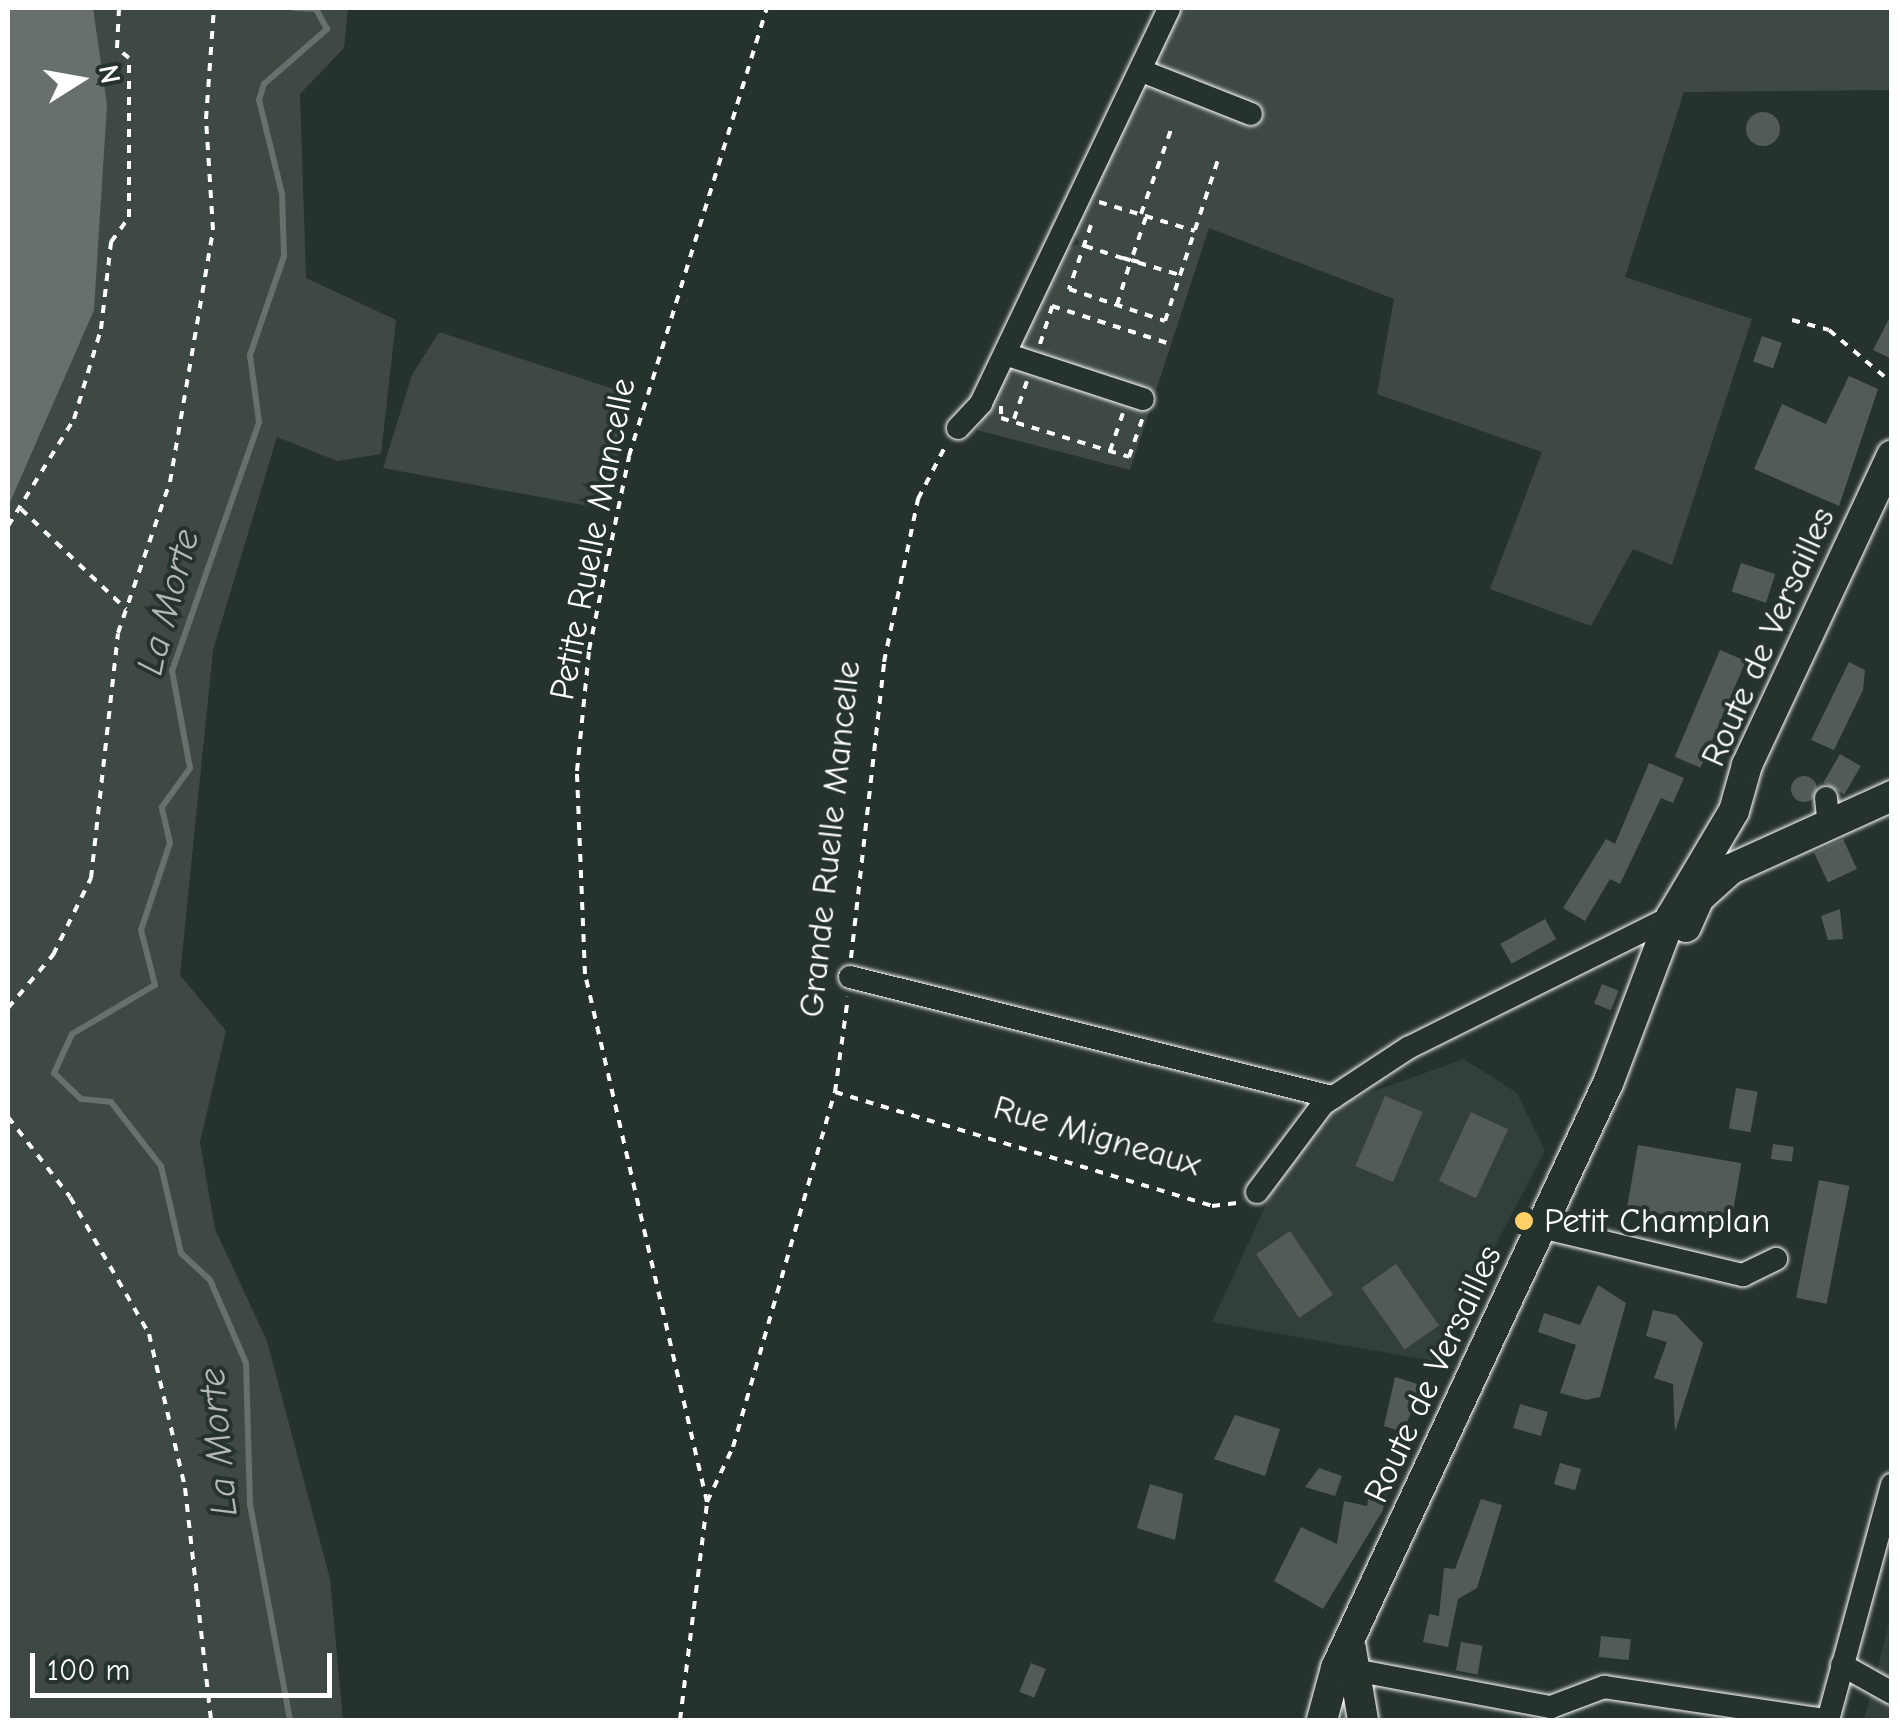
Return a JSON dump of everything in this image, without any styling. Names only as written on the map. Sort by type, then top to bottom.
[{"type":"main road","name":"Route de Versailles","points":[[1322,1720],[1609,1081],[1671,917],[1713,866],[1892,455]]},
{"type":"main road","points":[[1609,1081],[1713,866],[1828,812],[1892,796]]},
{"type":"main road","points":[[1350,1655],[1364,1720]]},
{"type":"main road","points":[[1341,1720],[1355,1720]]},
{"type":"street","points":[[958,428],[1073,241],[1169,8]]},
{"type":"street","points":[[1142,70],[1252,114]]},
{"type":"street","points":[[1005,354],[1139,400]]},
{"type":"street","points":[[1257,1192],[1334,1097],[1408,1048],[1671,917]]},
{"type":"street","points":[[850,976],[1334,1097]]},
{"type":"street","points":[[1541,1227],[1743,1274],[1776,1259]]},
{"type":"street","points":[[1350,1655],[1550,1707],[1604,1687],[1827,1720],[1892,1485]]},
{"type":"street","points":[[1842,1665],[1892,1693]]},
{"type":"path","points":[[8,526],[74,420],[101,329],[112,242],[129,218],[129,58],[117,48],[119,8]]},
{"type":"path","points":[[8,1008],[52,956],[91,878],[98,760],[126,609],[188,408],[213,230],[206,120],[214,8]]},
{"type":"path","name":"Petite Ruelle Mancelle","points":[[708,1502],[585,974],[577,771],[588,650],[629,456],[767,8]]},
{"type":"path","points":[[1133,255],[1172,127]]},
{"type":"path","points":[[1195,231],[1100,202],[1073,241],[1069,289],[1166,320],[1180,275],[1195,231],[1219,156]]},
{"type":"path","points":[[1073,241],[1130,264]]},
{"type":"path","points":[[1123,258],[1133,255]]},
{"type":"path","points":[[1133,255],[1139,262]]},
{"type":"path","points":[[1130,264],[1139,262],[1180,275]]},
{"type":"path","points":[[1117,304],[1130,264]]},
{"type":"path","points":[[1013,421],[1052,306],[1167,343]]},
{"type":"path","points":[[1792,320],[1829,330],[1892,383]]},
{"type":"path","points":[[1004,389],[1002,418],[1129,457],[1139,400]]},
{"type":"path","points":[[1110,452],[1139,400]]},
{"type":"path","name":"Grande Ruelle Mancelle","points":[[680,1720],[708,1502],[734,1447],[835,1092],[900,575],[918,499],[958,428]]},
{"type":"path","points":[[20,508],[126,609]]},
{"type":"path","name":"Rue Migneaux","points":[[835,1092],[1212,1206],[1257,1192]]},
{"type":"path","points":[[8,1117],[70,1197],[149,1334],[185,1488],[212,1720]]},
{"type":"shaded area","points":[[8,8],[348,8],[344,48],[300,94],[306,278],[396,320],[381,454],[337,461],[277,437],[213,650],[180,975],[226,1031],[200,1142],[215,1229],[267,1341],[330,1579],[343,1720],[8,1720]]},
{"type":"shaded area","points":[[8,8],[93,8],[107,105],[94,310],[8,507]]},
{"type":"shaded area","points":[[1181,8],[1891,8],[1891,90],[1684,92],[1625,277],[1752,319],[1672,565],[1633,549],[1591,626],[1490,589],[1542,452],[1377,394],[1394,299],[1209,228],[1130,470],[977,430],[1065,249],[1079,244],[1074,232]]},
{"type":"shaded area","points":[[439,332],[632,395],[605,509],[383,468],[412,375]]},
{"type":"shaded area","points":[[1464,1059],[1517,1093],[1545,1151],[1434,1361],[1212,1322],[1277,1181],[1333,1106]]},
{"type":"shaded area","points":[[1891,1615],[1891,1720],[1864,1720]]},
{"type":"building","points":[[1763,112],[1775,117],[1780,129],[1775,141],[1763,146],[1751,141],[1746,129],[1751,117]]},
{"type":"building","points":[[1892,313],[1892,359],[1873,350]]},
{"type":"building","points":[[1762,336],[1782,343],[1773,368],[1753,362]]},
{"type":"building","points":[[1849,376],[1878,389],[1839,506],[1754,469],[1782,404],[1826,424]]},
{"type":"building","points":[[1741,563],[1775,574],[1766,603],[1732,592]]},
{"type":"building","points":[[1720,650],[1746,661],[1700,768],[1675,757]]},
{"type":"building","points":[[1849,662],[1865,670],[1863,690],[1834,750],[1811,740]]},
{"type":"building","points":[[1840,754],[1861,766],[1844,795],[1824,783]]},
{"type":"building","points":[[1649,763],[1684,778],[1673,803],[1661,798],[1620,884],[1610,879],[1585,921],[1563,908],[1606,839],[1615,844]]},
{"type":"building","points":[[1804,776],[1813,780],[1817,789],[1813,798],[1804,802],[1795,798],[1791,789],[1795,780]]},
{"type":"building","points":[[1843,839],[1857,869],[1828,882],[1814,853]]},
{"type":"building","points":[[1840,909],[1843,939],[1828,940],[1821,916]]},
{"type":"building","points":[[1545,919],[1556,939],[1512,964],[1500,944]]},
{"type":"building","points":[[1602,984],[1619,991],[1611,1010],[1594,1003]]},
{"type":"building","points":[[1736,1088],[1758,1092],[1751,1132],[1729,1128]]},
{"type":"building","points":[[1385,1096],[1423,1112],[1393,1182],[1355,1166]]},
{"type":"building","points":[[1471,1112],[1508,1129],[1476,1198],[1439,1181]]},
{"type":"building","points":[[1773,1144],[1794,1147],[1792,1162],[1771,1159]]},
{"type":"building","points":[[1638,1145],[1741,1163],[1730,1226],[1627,1208]]},
{"type":"building","points":[[1819,1180],[1849,1186],[1827,1304],[1796,1298]]},
{"type":"building","points":[[1290,1231],[1333,1295],[1299,1318],[1256,1254]]},
{"type":"building","points":[[1396,1264],[1439,1325],[1405,1350],[1362,1288]]},
{"type":"building","points":[[1598,1285],[1626,1303],[1600,1397],[1586,1400],[1560,1393],[1576,1345],[1538,1332],[1544,1313],[1580,1325]]},
{"type":"building","points":[[1653,1310],[1676,1315],[1703,1343],[1675,1432],[1673,1384],[1654,1378],[1667,1342],[1646,1336]]},
{"type":"building","points":[[1395,1377],[1424,1386],[1402,1432],[1384,1426]]},
{"type":"building","points":[[1520,1404],[1548,1412],[1541,1436],[1513,1428]]},
{"type":"building","points":[[1235,1415],[1280,1429],[1265,1476],[1214,1459]]},
{"type":"building","points":[[1560,1463],[1581,1469],[1575,1490],[1554,1484]]},
{"type":"building","points":[[1319,1468],[1342,1476],[1335,1496],[1305,1487]]},
{"type":"building","points":[[1150,1484],[1183,1494],[1175,1540],[1137,1528]]},
{"type":"building","points":[[1370,1490],[1386,1494],[1383,1510],[1323,1609],[1274,1581],[1301,1527],[1337,1544],[1344,1501],[1367,1506]]},
{"type":"building","points":[[1481,1499],[1502,1505],[1477,1588],[1458,1599],[1448,1647],[1423,1642],[1429,1614],[1439,1616],[1444,1568],[1455,1569]]},
{"type":"building","points":[[1601,1636],[1631,1639],[1629,1660],[1599,1657]]},
{"type":"building","points":[[1461,1642],[1483,1646],[1478,1674],[1456,1671]]},
{"type":"building","points":[[1031,1663],[1046,1669],[1034,1698],[1019,1692]]},
{"type":"waterway","name":"La Morte","points":[[290,1720],[250,1505],[246,1363],[210,1280],[181,1253],[161,1166],[111,1102],[81,1099],[54,1073],[72,1034],[155,985],[141,930],[170,843],[162,807],[190,768],[172,671],[259,422],[250,355],[284,256],[282,194],[259,100],[264,84],[327,29],[316,9],[294,8]]},
{"type":"place","name":"Petit Champlan","points":[[1524,1221]]}]
